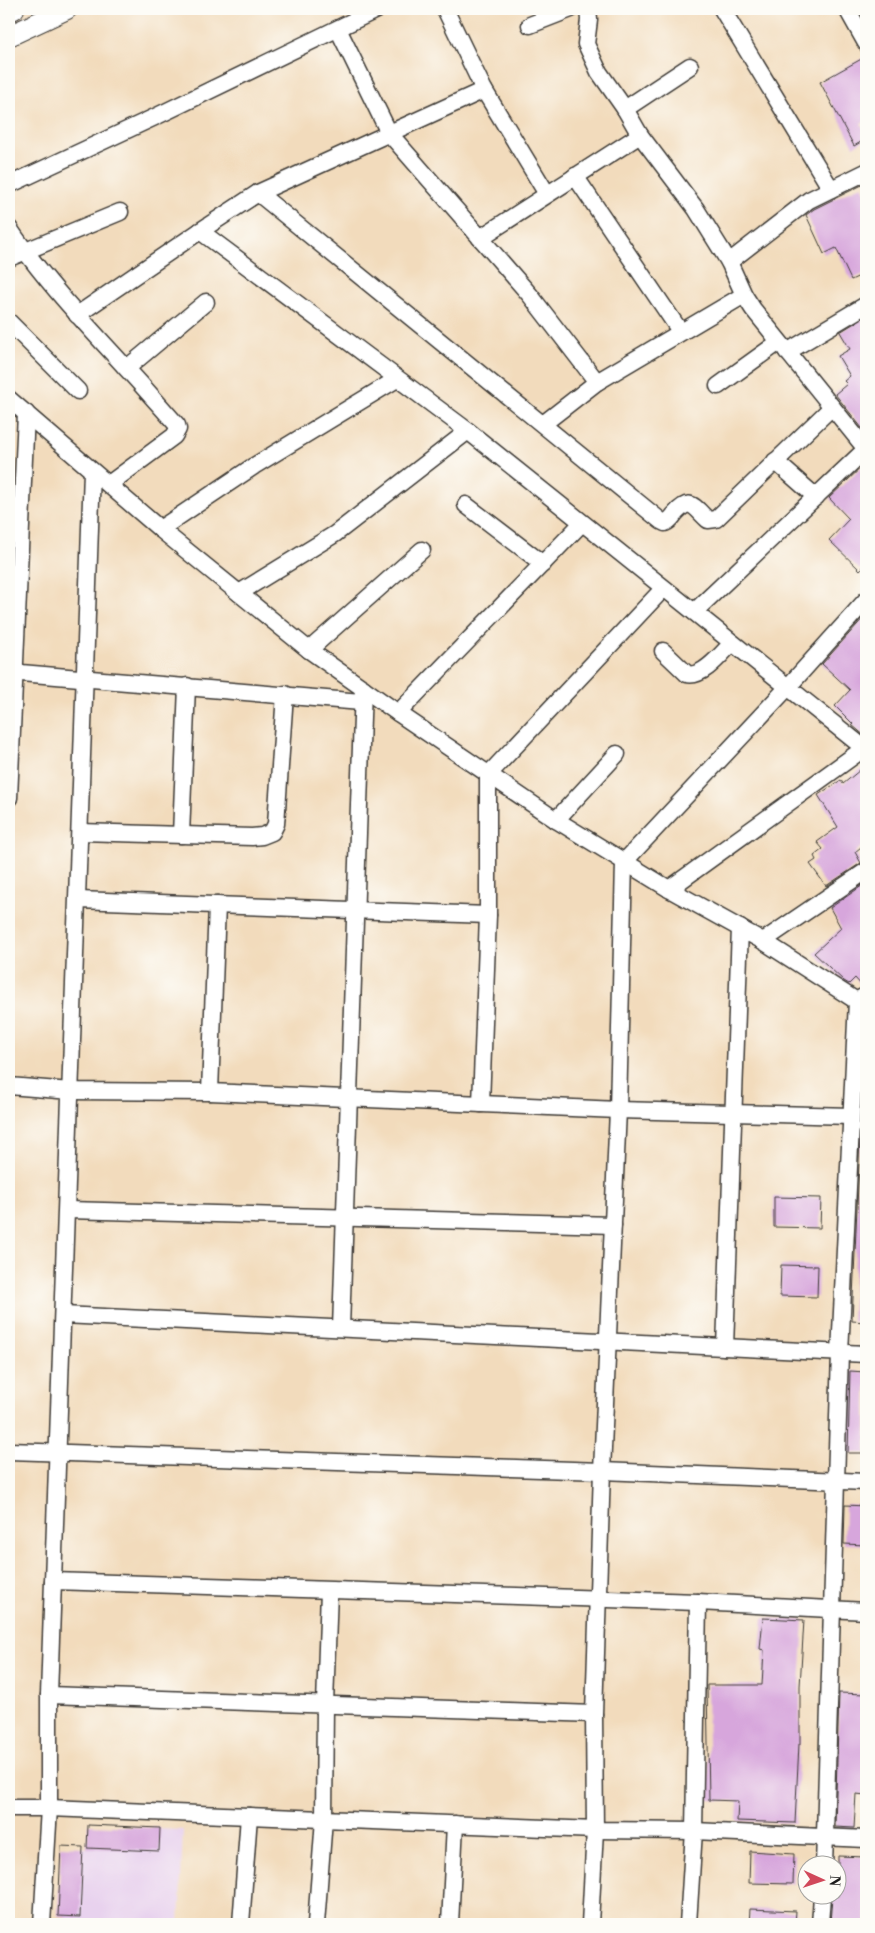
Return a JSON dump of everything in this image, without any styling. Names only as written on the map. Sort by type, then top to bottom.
[{"type":"main road","points":[[9,11],[14,9]]},
{"type":"main road","points":[[9,36],[67,9]]},
{"type":"street","points":[[9,185],[378,9]]},
{"type":"street","points":[[445,9],[484,90],[547,194]]},
{"type":"street","points":[[530,24],[571,9]]},
{"type":"street","points":[[588,9],[589,20],[586,44],[599,72],[625,109],[640,135],[696,209],[729,262],[744,295],[753,309],[866,449],[694,612]]},
{"type":"street","points":[[722,9],[831,189]]},
{"type":"street","points":[[847,9],[866,43]]},
{"type":"street","points":[[338,29],[389,133],[530,295],[597,382]]},
{"type":"street","points":[[625,109],[690,66]]},
{"type":"street","points":[[77,315],[258,194],[484,90]]},
{"type":"street","points":[[480,238],[640,135]]},
{"type":"street","points":[[729,262],[809,200],[866,172]]},
{"type":"street","points":[[575,176],[680,331]]},
{"type":"street","points":[[258,194],[665,523],[669,522],[682,505],[686,504],[692,506],[708,520],[716,519],[832,407]]},
{"type":"street","points":[[9,258],[120,212]]},
{"type":"street","points":[[9,228],[24,252],[77,315],[177,425],[178,429],[174,436],[109,484]]},
{"type":"street","points":[[200,231],[468,432],[865,747],[669,889]]},
{"type":"street","points":[[543,424],[597,382],[680,331],[744,295]]},
{"type":"street","points":[[127,368],[206,302]]},
{"type":"street","points":[[718,386],[783,347],[866,305]]},
{"type":"street","points":[[9,322],[78,391]]},
{"type":"street","points":[[160,529],[254,466],[397,379]]},
{"type":"street","points":[[9,399],[160,529],[362,695],[398,713],[556,820],[624,862],[763,941],[863,1001],[851,1116],[840,1353],[825,1856]]},
{"type":"street","points":[[9,798],[11,672],[26,414]]},
{"type":"street","points":[[239,593],[335,534],[468,432]]},
{"type":"street","points":[[775,461],[816,496]]},
{"type":"street","points":[[42,1924],[49,1808],[49,1695],[92,471]]},
{"type":"street","points":[[466,505],[543,564]]},
{"type":"street","points":[[398,713],[582,523]]},
{"type":"street","points":[[309,650],[422,550]]},
{"type":"street","points":[[480,1104],[488,916],[488,775],[663,588]]},
{"type":"street","points":[[590,1924],[595,1830],[594,1714],[602,1471],[618,1110],[624,862],[788,687],[866,600]]},
{"type":"street","points":[[663,651],[687,674],[693,676],[702,672],[732,643]]},
{"type":"street","points":[[11,672],[285,694],[362,695]]},
{"type":"street","points":[[181,834],[187,686]]},
{"type":"street","points":[[80,832],[252,837],[272,832],[276,824],[285,694]]},
{"type":"street","points":[[341,1328],[362,695]]},
{"type":"street","points":[[556,820],[617,754]]},
{"type":"street","points":[[763,941],[866,871]]},
{"type":"street","points":[[78,900],[488,916]]},
{"type":"street","points":[[210,1092],[217,905]]},
{"type":"street","points":[[725,1347],[740,928]]},
{"type":"street","points":[[9,1086],[71,1091],[210,1092],[618,1110],[851,1116]]},
{"type":"street","points":[[67,1210],[613,1225]]},
{"type":"street","points":[[63,1315],[866,1354]]},
{"type":"street","points":[[9,1451],[866,1482]]},
{"type":"street","points":[[53,1581],[698,1602],[866,1611]]},
{"type":"street","points":[[316,1924],[324,1819],[325,1704],[330,1591]]},
{"type":"street","points":[[688,1924],[694,1831],[698,1602]]},
{"type":"street","points":[[49,1695],[594,1714]]},
{"type":"street","points":[[9,1808],[49,1808],[595,1830],[694,1831],[866,1839]]},
{"type":"street","points":[[241,1924],[249,1816]]},
{"type":"street","points":[[450,1924],[455,1824]]},
{"type":"street","points":[[820,1924],[821,1906]]},
{"type":"shaded area","points":[[94,1827],[183,1830],[179,1924],[81,1924],[81,1921],[65,1921],[68,1847],[94,1848]]},
{"type":"building","points":[[863,52],[866,53],[866,121],[861,124],[866,133],[866,139],[854,146],[820,82],[865,57]]},
{"type":"building","points":[[862,185],[866,194],[866,273],[851,280],[836,248],[824,254],[806,215],[814,209]]},
{"type":"building","points":[[866,316],[866,433],[835,394],[847,384],[844,381],[850,376],[838,356],[850,349],[840,332]]},
{"type":"building","points":[[866,463],[866,564],[860,570],[829,540],[849,519],[829,498]]},
{"type":"building","points":[[866,615],[866,737],[835,706],[850,690],[822,664]]},
{"type":"building","points":[[866,765],[866,843],[855,852],[861,863],[826,886],[810,864],[816,860],[814,856],[823,849],[817,842],[838,827],[818,795],[841,780],[843,784]]},
{"type":"building","points":[[866,883],[866,988],[855,978],[849,984],[844,981],[814,953],[841,928],[830,908]]},
{"type":"building","points":[[861,1116],[866,1116],[866,1322],[852,1321]]},
{"type":"building","points":[[774,1197],[821,1198],[820,1228],[774,1227]]},
{"type":"building","points":[[781,1265],[818,1266],[817,1297],[780,1296]]},
{"type":"building","points":[[850,1371],[866,1372],[866,1453],[848,1453]]},
{"type":"building","points":[[845,1505],[866,1506],[866,1545],[844,1544]]},
{"type":"building","points":[[763,1618],[804,1620],[795,1823],[737,1821],[738,1801],[709,1800],[707,1685],[762,1685],[764,1650],[760,1649]]},
{"type":"building","points":[[839,1693],[866,1694],[866,1795],[856,1794],[854,1828],[835,1827]]},
{"type":"building","points":[[88,1825],[160,1828],[159,1851],[87,1848]]},
{"type":"building","points":[[61,1846],[83,1847],[80,1917],[58,1916]]},
{"type":"building","points":[[750,1851],[794,1854],[793,1884],[749,1883]]},
{"type":"building","points":[[848,1856],[866,1857],[866,1924],[830,1924],[831,1906],[848,1906]]},
{"type":"building","points":[[750,1909],[796,1911],[795,1924],[749,1924]]}]
